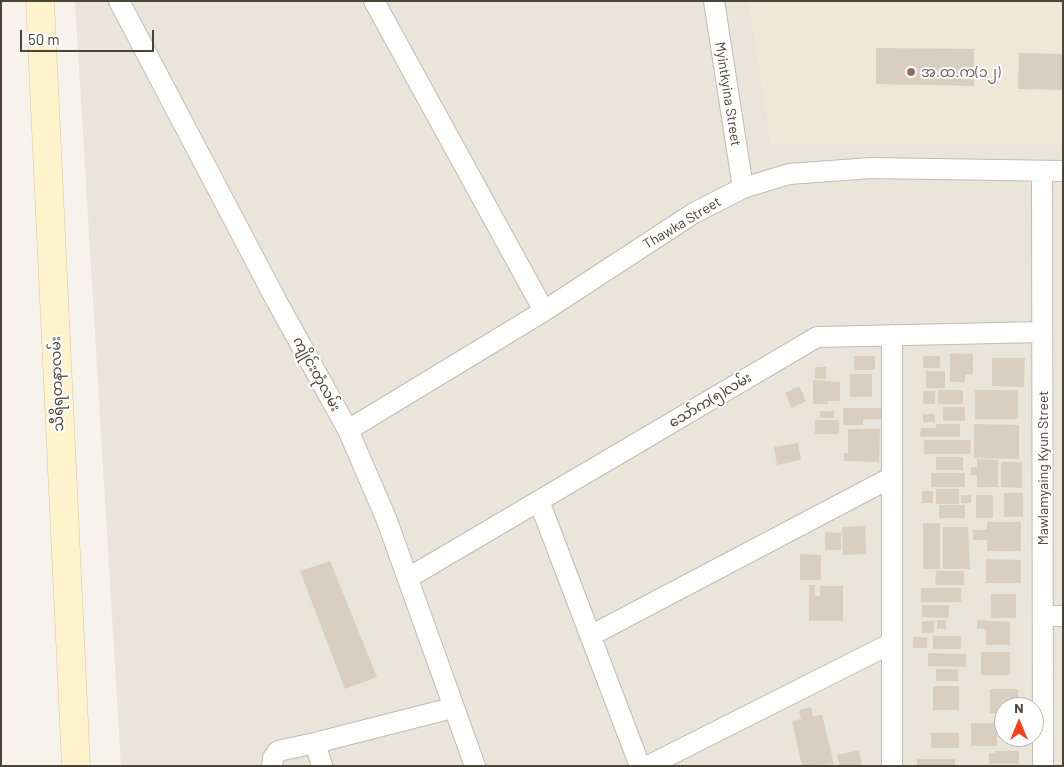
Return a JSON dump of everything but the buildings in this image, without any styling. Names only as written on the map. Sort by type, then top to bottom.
[{"type":"main road","name":"သီရိရတနာလမ်း","points":[[40,1],[76,766]]},
{"type":"street","name":"ကျိုင်းတုံလမ်း","points":[[119,1],[272,291],[348,430],[386,518],[452,708],[475,766]]},
{"type":"street","points":[[374,1],[544,311]]},
{"type":"street","name":"Myintkyina Street","points":[[714,1],[743,188]]},
{"type":"street","name":"Thawka Street","points":[[348,430],[544,311],[694,213],[743,188],[789,174],[871,168],[1063,171]]},
{"type":"street","name":"Mawlamyaing Kyun Street","points":[[1042,171],[1043,766]]},
{"type":"street","name":"သော်က(၅)လမ်း","points":[[408,578],[817,336],[1042,332]]},
{"type":"street","points":[[892,335],[892,766]]},
{"type":"street","points":[[590,636],[892,477]]},
{"type":"street","points":[[539,501],[640,766]]},
{"type":"street","points":[[1043,616],[1063,616]]},
{"type":"street","points":[[648,766],[892,643]]},
{"type":"street","points":[[272,766],[273,758],[278,751],[452,708]]},
{"type":"street","points":[[315,743],[322,766]]},
{"type":"shaded area","points":[[75,1],[1063,1],[1063,766],[121,766]]},
{"type":"shaded area","name":"အ.ထ.က(၁၂)","points":[[748,1],[1063,1],[1063,143],[771,144]]},
{"type":"place","name":"အ.ထ.က(၁၂)","points":[[911,72]]}]
